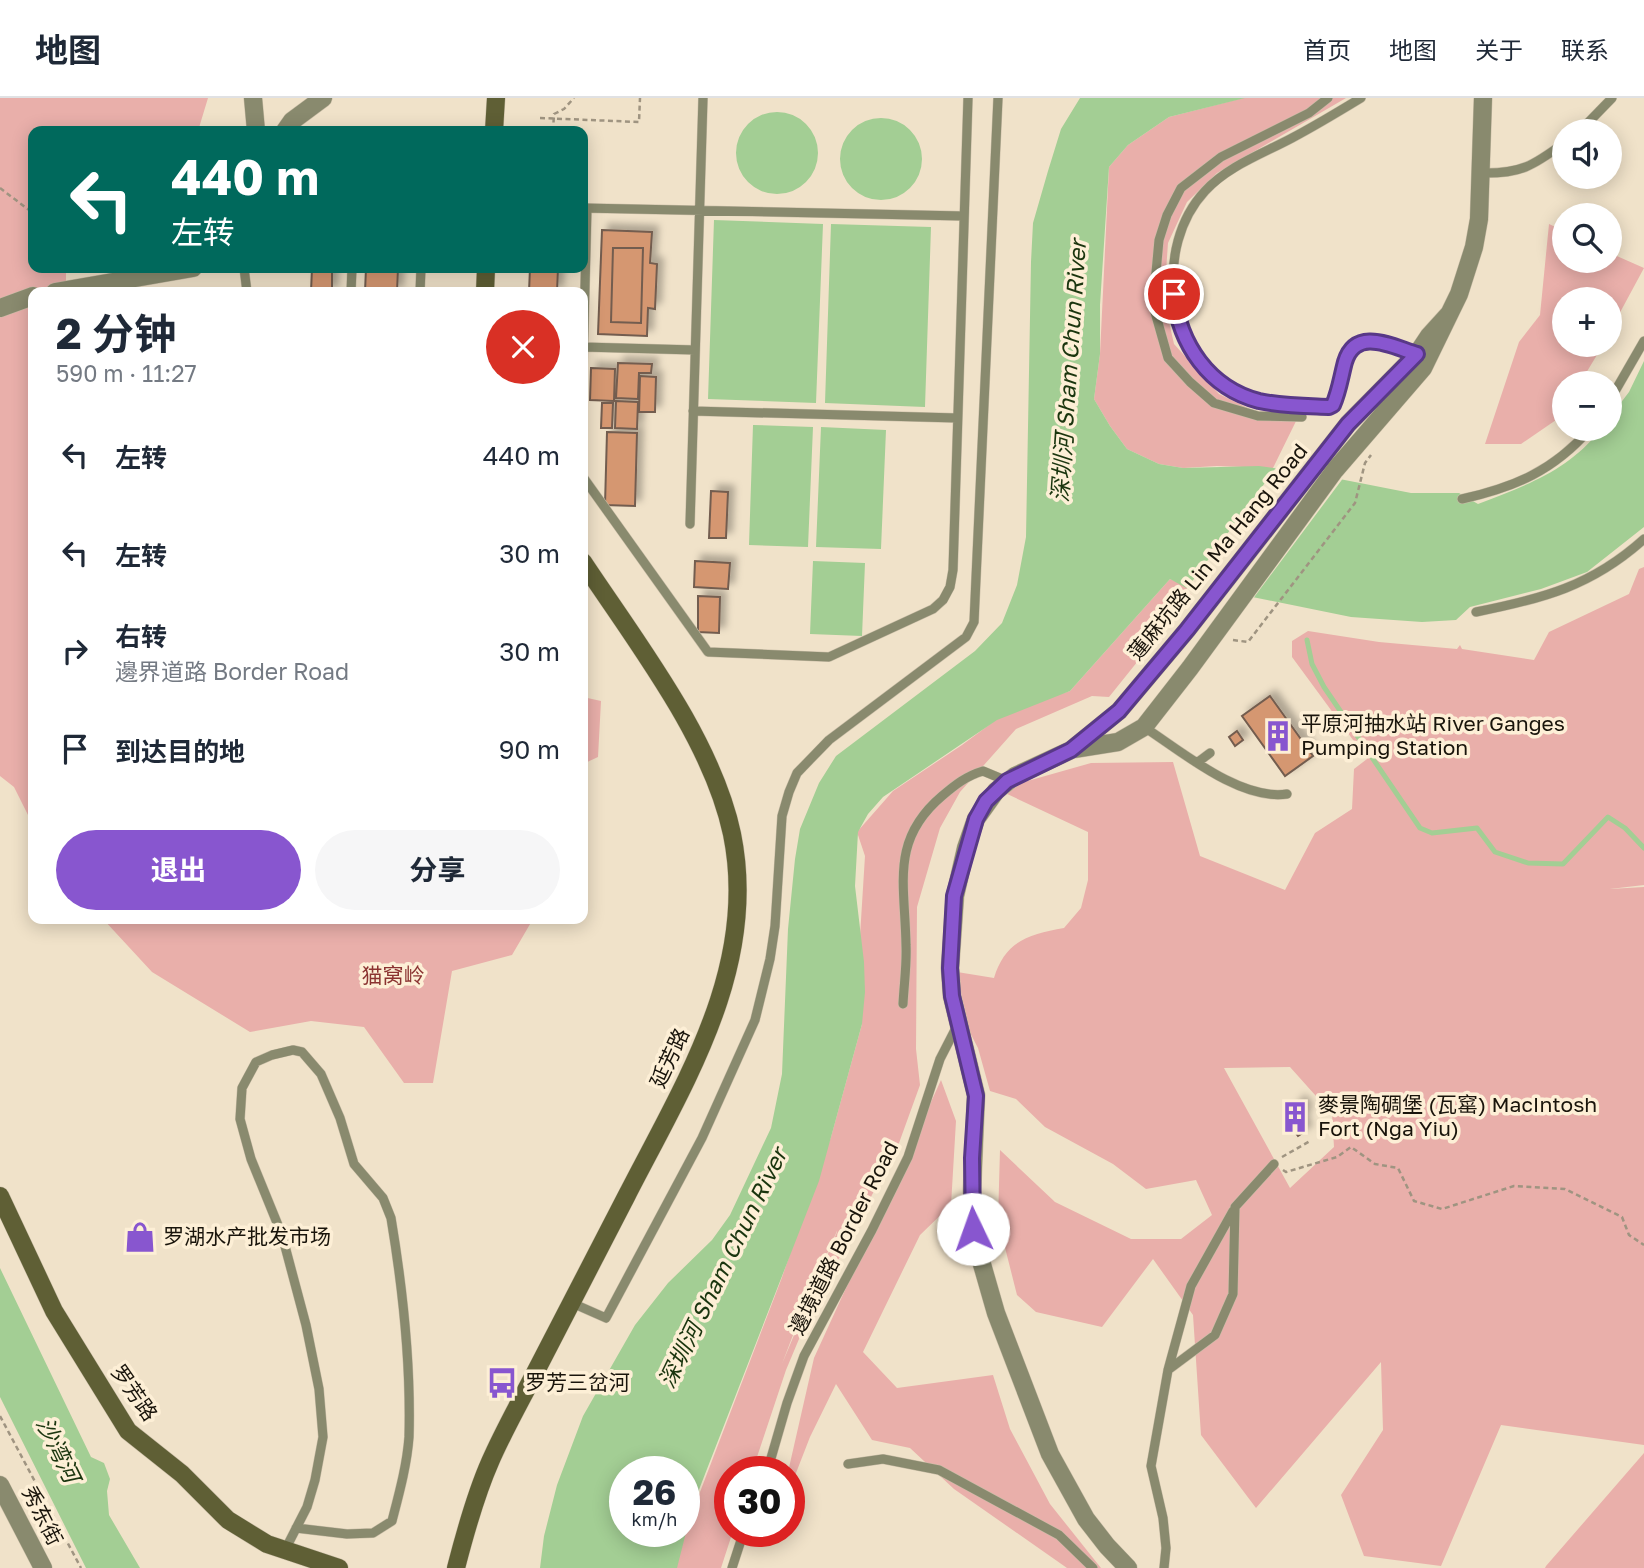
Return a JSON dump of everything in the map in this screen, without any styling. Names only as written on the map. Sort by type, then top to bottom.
[{"type":"main road","points":[[494,126],[496,98]]},
{"type":"main road","name":"延芳路","points":[[456,1568],[489,1462],[685,1083],[714,1017],[730,967],[737,921],[737,871],[732,834],[710,768],[688,721],[588,570]]},
{"type":"main road","name":"罗芳路","points":[[0,1196],[54,1311],[128,1431],[182,1475],[228,1520],[267,1544],[339,1568]]},
{"type":"street","points":[[253,98],[256,126]]},
{"type":"street","points":[[288,126],[323,98]]},
{"type":"street","name":"蓮麻坑路 Lin Ma Hang Road","points":[[1071,750],[1118,742],[1144,727],[1214,634],[1328,465],[1348,424],[1422,355],[1450,314],[1463,284],[1479,219],[1483,98]]},
{"type":"street","points":[[84,287],[164,273]]},
{"type":"street","points":[[0,308],[28,298]]},
{"type":"street","name":"蓮麻坑路 Lin Ma Hang Road","points":[[1128,1568],[1086,1519],[1062,1478],[1038,1428],[987,1285],[973,1229],[972,1158],[976,1096],[952,996],[950,968],[954,896],[976,819],[986,801],[1007,781],[1071,750],[1119,711],[1196,616],[1328,465]]},
{"type":"street","name":"秀东街","points":[[0,1485],[43,1568]]},
{"type":"lane","points":[[690,524],[703,98]]},
{"type":"lane","points":[[588,484],[708,652],[829,657],[919,617],[943,600],[950,587],[953,570],[968,98]]},
{"type":"lane","points":[[572,1303],[606,1318],[702,1138],[735,1069],[755,1020],[771,959],[782,816],[797,773],[829,740],[966,637],[974,621],[998,98]]},
{"type":"lane","points":[[1302,417],[1258,416],[1214,402],[1190,382],[1168,358],[1153,305],[1158,240],[1181,188],[1221,158],[1309,113],[1328,98]]},
{"type":"lane","points":[[1361,98],[1218,178],[1203,192],[1191,210],[1179,238],[1174,294],[1181,329],[1192,352],[1217,379],[1238,393],[1274,403],[1329,407],[1333,405],[1346,358],[1357,345],[1369,341],[1385,343],[1422,355]]},
{"type":"lane","points":[[1592,119],[1612,98]]},
{"type":"lane","points":[[1481,173],[1517,172],[1552,152]]},
{"type":"lane","points":[[588,208],[963,216]]},
{"type":"lane","points":[[1622,379],[1644,341]]},
{"type":"lane","points":[[588,347],[695,350]]},
{"type":"lane","points":[[693,411],[957,418]]},
{"type":"lane","points":[[1462,499],[1494,492],[1540,472],[1579,441]]},
{"type":"lane","points":[[1476,612],[1531,601],[1584,582],[1628,554],[1644,540]]},
{"type":"lane","points":[[1144,727],[1237,785],[1261,794],[1287,794]]},
{"type":"lane","points":[[1198,762],[1210,753]]},
{"type":"lane","points":[[903,1004],[906,948],[903,859],[907,842],[926,809],[960,781],[983,771],[1007,781]]},
{"type":"lane","name":"邊境道路 Border Road","points":[[772,1456],[804,1356],[908,1157],[940,1059],[958,1023]]},
{"type":"lane","points":[[285,1550],[310,1498],[323,1437],[319,1389],[306,1325],[282,1235],[251,1159],[240,1119],[242,1088],[257,1062],[293,1050],[302,1052],[321,1074],[340,1118],[354,1164],[383,1198],[391,1218],[407,1360],[409,1439],[401,1488],[392,1521],[373,1533],[347,1534],[296,1528]]},
{"type":"lane","points":[[1164,1568],[1166,1548],[1163,1518],[1152,1466],[1168,1370],[1191,1286],[1235,1207],[1275,1164]]},
{"type":"lane","points":[[1168,1370],[1215,1335],[1233,1294],[1235,1207]]},
{"type":"lane","points":[[848,1464],[883,1459],[939,1470],[1059,1535],[1093,1568]]},
{"type":"lane","points":[[732,1568],[739,1547]]},
{"type":"path","points":[[553,126],[554,114],[564,109],[574,98]]},
{"type":"path","points":[[540,118],[639,122],[640,98]]},
{"type":"path","points":[[0,188],[28,209]]},
{"type":"path","points":[[1214,634],[1248,642],[1264,624],[1355,503],[1365,463]]},
{"type":"path","points":[[1310,1141],[1286,1153],[1275,1164],[1286,1172],[1337,1157],[1351,1147],[1376,1164],[1398,1168],[1414,1201],[1442,1209],[1514,1186],[1565,1189],[1622,1217],[1629,1235],[1644,1245]]},
{"type":"path","points":[[0,1416],[81,1568]]},
{"type":"green space","points":[[0,98],[208,98],[200,126],[28,126],[28,273],[66,273],[66,287],[28,287],[28,815],[14,787],[0,776]]},
{"type":"green space","points":[[1243,98],[1346,98],[1217,173],[1187,202],[1168,243],[1164,300],[1174,344],[1219,394],[1254,411],[1300,413],[1273,468],[1183,468],[1159,464],[1127,449],[1094,399],[1100,354],[1109,167],[1128,145],[1169,117]]},
{"type":"green space","points":[[1549,224],[1552,225],[1552,273],[1622,273],[1622,258],[1644,268],[1622,309],[1622,287],[1552,287],[1552,357],[1596,357],[1587,371],[1552,371],[1552,423],[1521,444],[1485,444],[1519,342],[1540,315]]},
{"type":"green space","points":[[1644,567],[1644,885],[1610,889],[1644,887],[1644,1445],[1501,1425],[1441,1566],[1364,1556],[1341,1495],[1383,1430],[1381,1362],[1256,1508],[1201,1435],[1193,1315],[1153,1259],[1102,1327],[1036,1312],[1017,1295],[998,1220],[1000,1150],[1055,1202],[1131,1239],[1181,1239],[1212,1215],[1196,1180],[1146,1189],[1113,1164],[1045,1127],[1016,1099],[990,1091],[978,1048],[966,1025],[951,971],[994,978],[1005,955],[1020,941],[1064,928],[1081,908],[1088,880],[1088,832],[1005,793],[1024,782],[1091,763],[1173,762],[1200,856],[1285,890],[1315,833],[1352,809],[1354,769],[1367,759],[1292,657],[1292,641],[1308,631],[1379,642],[1457,649],[1460,645],[1462,649],[1534,660],[1549,632],[1629,594],[1639,569]],"holes":[[[1290,1067],[1332,1114],[1334,1147],[1290,1188],[1224,1068]]]},
{"type":"green space","points":[[1170,579],[1195,590],[1109,697],[1092,696],[1016,729],[960,792],[940,828],[917,907],[916,1049],[920,1085],[899,1143],[807,1320],[786,1370],[757,1456],[714,1456],[714,1547],[728,1547],[721,1568],[671,1568],[679,1547],[700,1547],[700,1492],[781,1280],[831,1137],[862,1024],[860,936],[865,856],[857,832],[893,791],[1008,711],[1070,691]],"holes":[[[837,1231],[782,1364],[804,1306]]]},
{"type":"green space","points":[[588,698],[601,701],[598,757],[588,762]]},
{"type":"green space","name":"猫窝岭","points":[[108,924],[530,924],[512,955],[452,971],[433,1083],[404,1083],[364,1027],[311,1021],[250,1032],[152,972]]},
{"type":"green space","points":[[941,1080],[956,1121],[951,1205],[920,1235],[863,1352],[897,1388],[993,1375],[1010,1429],[1050,1504],[1101,1568],[1067,1568],[954,1489],[910,1448],[872,1440],[836,1384],[803,1456],[792,1456],[814,1358]]},
{"type":"green space","points":[[1644,1453],[1644,1568],[1545,1568],[1546,1566]]},
{"type":"water","name":"深圳河 Sham Chun River","points":[[1080,98],[1245,98],[1169,117],[1128,145],[1109,167],[1100,305],[1100,354],[1094,399],[1127,449],[1159,464],[1183,468],[1259,466],[1411,493],[1459,493],[1478,504],[1546,475],[1575,456],[1591,441],[1622,441],[1622,401],[1644,361],[1644,527],[1587,572],[1541,589],[1470,607],[1456,620],[1422,622],[1351,617],[1223,591],[1208,600],[1170,579],[1070,691],[997,720],[883,797],[868,814],[858,832],[855,886],[864,962],[862,1024],[819,1181],[700,1487],[700,1456],[609,1456],[609,1547],[682,1547],[677,1568],[540,1568],[544,1536],[557,1485],[583,1416],[635,1325],[668,1283],[712,1240],[730,1215],[771,1128],[782,1074],[788,929],[795,859],[800,829],[819,783],[836,756],[975,651],[1002,623],[1017,585],[1026,537],[1033,223],[1061,129]]},
{"type":"water","points":[[769,112],[785,112],[800,119],[811,130],[818,145],[815,169],[806,182],[785,194],[769,194],[754,187],[743,176],[736,161],[736,145],[743,130],[754,119]]},
{"type":"water","points":[[873,118],[889,118],[904,125],[915,136],[922,151],[919,175],[910,188],[889,200],[873,200],[858,193],[847,182],[840,167],[840,151],[847,136],[858,125]]},
{"type":"water","points":[[714,220],[823,224],[816,403],[708,399]]},
{"type":"water","points":[[831,224],[931,227],[925,407],[825,403]]},
{"type":"water","points":[[753,425],[813,427],[808,547],[749,545]]},
{"type":"water","points":[[821,427],[886,430],[881,549],[816,547]]},
{"type":"water","points":[[813,561],[865,563],[862,636],[810,634]]},
{"type":"water","name":"沙湾河","points":[[0,1268],[91,1457],[104,1463],[110,1479],[107,1491],[109,1515],[140,1568],[86,1568],[0,1397]]},
{"type":"pier","points":[[1278,465],[1344,477],[1252,600],[1223,594],[1208,603],[1185,591]]},
{"type":"building","points":[[602,230],[652,232],[650,263],[657,264],[655,309],[648,308],[647,336],[598,334]]},
{"type":"building","points":[[613,248],[643,248],[641,323],[611,322]]},
{"type":"building","points":[[312,273],[332,273],[332,287],[311,287]]},
{"type":"building","points":[[366,273],[398,273],[397,287],[365,287]]},
{"type":"building","points":[[530,273],[558,273],[557,287],[529,287]]},
{"type":"building","points":[[618,363],[652,364],[651,373],[639,373],[638,399],[616,398]]},
{"type":"building","points":[[591,368],[615,369],[614,401],[590,400]]},
{"type":"building","points":[[640,376],[656,377],[655,412],[639,412]]},
{"type":"building","points":[[616,401],[638,402],[637,429],[615,428]]},
{"type":"building","points":[[602,403],[613,403],[612,428],[601,428]]},
{"type":"building","points":[[607,432],[637,433],[635,506],[605,505]]},
{"type":"building","points":[[711,491],[728,492],[726,538],[709,538]]},
{"type":"building","points":[[695,561],[730,563],[728,589],[694,587]]},
{"type":"building","points":[[698,596],[720,597],[719,633],[698,632]]},
{"type":"building","name":"平原河抽水站 River Ganges Pumping Station","points":[[1270,696],[1313,756],[1285,776],[1242,716]]},
{"type":"building","points":[[1237,731],[1243,740],[1235,746],[1229,737]]},
{"type":"building","name":"麥景陶碉堡 (瓦窰) MacIntosh Fort (Nga Yiu)","points":[[1299,1101],[1306,1109],[1302,1123],[1306,1131],[1298,1136],[1285,1119]]},
{"type":"waterway","points":[[1307,640],[1312,664],[1324,687],[1420,828],[1432,833],[1477,828],[1495,852],[1528,863],[1563,864],[1608,817],[1625,828],[1644,848]]},
{"type":"place","name":"平原河抽水站 River Ganges Pumping Station","points":[[1278,736]]},
{"type":"place","name":"麥景陶碉堡 (瓦窰) MacIntosh Fort (Nga Yiu)","points":[[1295,1117]]},
{"type":"place","name":"罗湖水产批发市场","points":[[140,1237]]},
{"type":"place","name":"罗芳三岔河","points":[[502,1383]]},
{"type":"route","points":[[973,1229],[972,1158],[976,1096],[952,996],[950,942],[954,896],[976,819],[986,801],[1007,781],[1029,768],[1071,750],[1119,711],[1187,630],[1348,424],[1417,354],[1385,343],[1369,341],[1357,345],[1346,358],[1333,405],[1329,407],[1260,401],[1238,393],[1207,371],[1192,352],[1181,329],[1174,294]]}]
